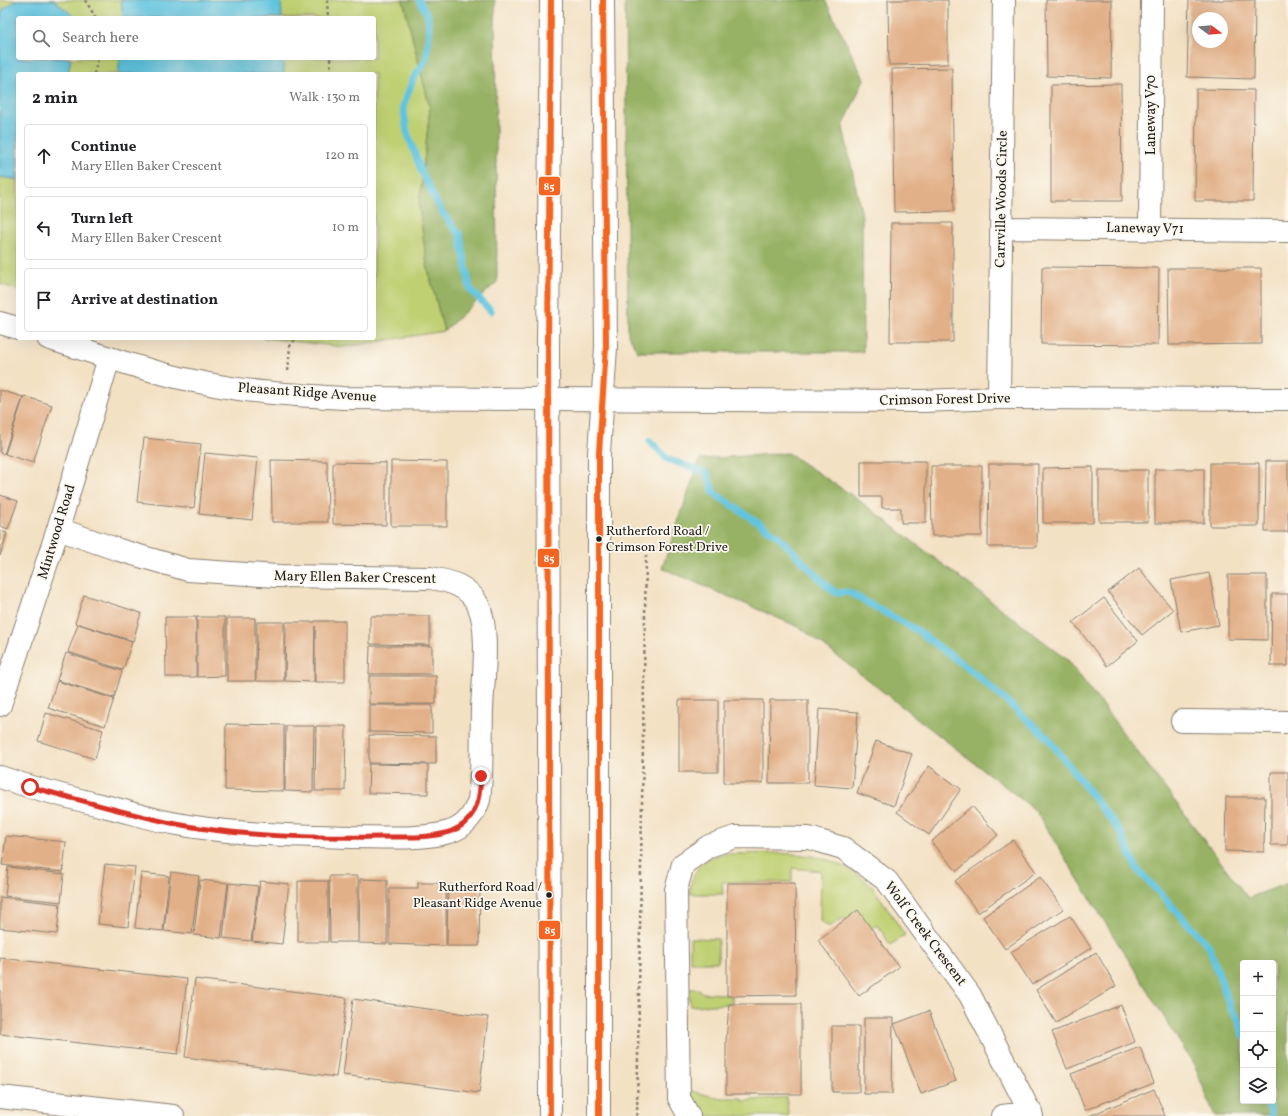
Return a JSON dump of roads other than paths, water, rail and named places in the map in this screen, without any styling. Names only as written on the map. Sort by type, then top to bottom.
[{"type":"street","points":[[550,1116],[549,400],[551,0]]},
{"type":"street","points":[[599,1116],[599,453],[606,347],[602,0]]},
{"type":"street","name":"Carrville Woods Circle","points":[[999,398],[1004,0]]},
{"type":"street","name":"Laneway V70","points":[[1150,229],[1152,0]]},
{"type":"street","name":"Laneway V71","points":[[1002,228],[1288,231]]},
{"type":"street","points":[[0,323],[16,327]]},
{"type":"street","name":"Pleasant Ridge Avenue","points":[[54,340],[109,358],[208,384],[288,395],[342,398],[549,400],[602,399]]},
{"type":"street","name":"Mintwood Road","points":[[0,705],[58,529],[109,358]]},
{"type":"street","name":"Crimson Forest Drive","points":[[602,399],[923,401],[999,398],[1288,399]]},
{"type":"street","name":"Mary Ellen Baker Crescent","points":[[0,777],[30,787],[172,823],[237,832],[293,836],[386,837],[418,836],[449,832],[466,821],[474,812],[479,800],[484,664],[483,626],[479,606],[468,591],[451,582],[430,578],[277,576],[188,570],[119,550],[58,529]]},
{"type":"street","points":[[1182,721],[1288,722]]},
{"type":"street","name":"Wolf Creek Crescent","points":[[689,1116],[679,1098],[676,890],[683,864],[709,846],[735,838],[809,838],[843,848],[887,881],[970,995],[1032,1114],[1004,1116]]},
{"type":"street","points":[[0,1097],[173,1116]]},
{"type":"water","points":[[17,0],[54,0],[74,16],[16,16],[16,60],[71,60],[68,72],[16,72],[16,180],[0,177],[0,21],[3,9]]},
{"type":"water","points":[[121,0],[281,0],[282,16],[123,16]]},
{"type":"water","points":[[120,60],[284,60],[284,72],[118,72]]},
{"type":"waterway","points":[[419,0],[428,16],[429,34],[426,60],[414,77],[403,106],[407,132],[422,173],[441,211],[460,235],[470,289],[491,311]]},
{"type":"waterway","points":[[650,441],[667,459],[707,473],[714,493],[778,536],[825,584],[836,593],[848,592],[918,631],[973,672],[1047,737],[1121,833],[1137,869],[1209,946],[1230,1007],[1240,1022],[1242,1032]]},
{"type":"waterway","points":[[1267,1104],[1270,1109],[1271,1116]]},
{"type":"place","name":"Rutherford Road / Crimson Forest Drive","points":[[599,539]]},
{"type":"place","name":"Rutherford Road / Pleasant Ridge Avenue","points":[[549,895]]}]
